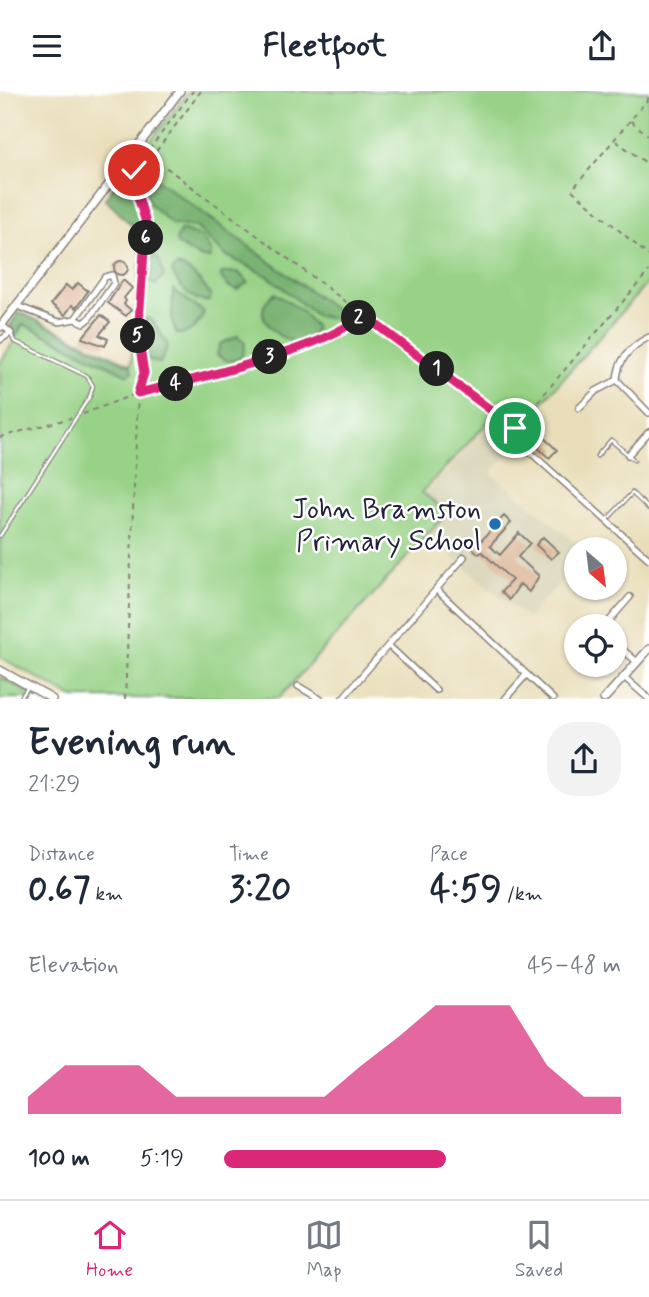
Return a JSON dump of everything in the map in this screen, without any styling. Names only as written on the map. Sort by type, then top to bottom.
[{"type":"street","points":[[0,340],[11,333],[1,326],[180,91]]},
{"type":"street","points":[[17,306],[59,322],[75,319],[84,323],[114,283],[112,275],[105,277],[75,319]]},
{"type":"street","points":[[649,337],[626,354],[618,366],[617,380],[649,413]]},
{"type":"street","points":[[579,408],[596,391],[617,380]]},
{"type":"street","points":[[628,455],[649,432]]},
{"type":"street","points":[[519,442],[649,559]]},
{"type":"street","points":[[342,698],[464,557]]},
{"type":"street","points":[[437,590],[553,698]]},
{"type":"street","points":[[615,614],[630,597]]},
{"type":"street","points":[[388,646],[436,690]]},
{"type":"street","points":[[627,674],[649,649]]},
{"type":"street","points":[[627,653],[637,662]]},
{"type":"street","points":[[0,670],[52,698]]},
{"type":"street","points":[[505,698],[526,675]]},
{"type":"street","points":[[604,698],[624,677],[649,698]]},
{"type":"street","points":[[298,686],[320,698]]},
{"type":"lane","points":[[0,536],[77,417],[93,386],[87,376],[14,341],[11,333]]},
{"type":"lane","points":[[491,434],[504,432],[519,442]]},
{"type":"lane","points":[[597,456],[611,440],[634,460]]},
{"type":"lane","points":[[606,521],[632,493],[649,509]]},
{"type":"lane","points":[[20,698],[29,686]]},
{"type":"path","points":[[125,698],[138,393],[144,373],[138,336],[146,223],[136,190],[134,170],[193,91]]},
{"type":"path","points":[[139,161],[152,157],[201,91]]},
{"type":"path","points":[[649,99],[572,190],[649,256]]},
{"type":"path","points":[[631,120],[649,136]]},
{"type":"path","points":[[614,140],[649,165]]},
{"type":"path","points":[[152,157],[515,428],[649,271]]},
{"type":"path","points":[[642,250],[649,246]]},
{"type":"path","points":[[0,437],[77,417],[138,393],[295,350],[355,323],[362,314]]},
{"type":"shaded area","name":"John Bramston Primary School","points":[[499,415],[523,437],[491,473],[569,537],[564,537],[564,578],[527,618],[459,563],[430,534],[447,513],[425,494]]},
{"type":"green space","points":[[189,91],[649,91],[649,281],[515,433],[490,420],[422,492],[447,513],[279,698],[74,698],[0,657],[0,363],[14,341],[10,326],[19,312],[131,365],[142,235],[105,199]]},
{"type":"green space","points":[[133,162],[133,181],[142,235],[105,199]]},
{"type":"green space","points":[[140,167],[351,321],[317,316],[268,276],[225,255],[196,227],[172,224],[150,204],[138,176]]},
{"type":"green space","points":[[181,230],[201,237],[211,251],[211,258],[202,258],[178,245],[176,239]]},
{"type":"green space","points":[[155,256],[164,276],[155,285],[147,280],[149,262]]},
{"type":"green space","points":[[177,266],[192,273],[211,296],[209,301],[197,299],[182,288],[172,271]]},
{"type":"green space","points":[[238,272],[248,282],[237,290],[228,286],[220,276],[222,273]]},
{"type":"green space","points":[[173,290],[204,312],[194,328],[186,333],[177,334],[172,322]]},
{"type":"green space","points":[[275,293],[302,311],[316,328],[310,338],[296,343],[279,335],[266,323],[264,308]]},
{"type":"green space","points":[[19,312],[131,366],[132,372],[128,375],[23,324],[15,338],[10,326]]},
{"type":"green space","points":[[146,318],[153,321],[168,345],[160,363],[149,360],[142,345],[141,334]]},
{"type":"green space","points":[[238,336],[245,343],[239,358],[232,361],[217,355],[220,344]]},
{"type":"green space","points":[[0,677],[39,698],[0,698]]},
{"type":"building","points":[[118,261],[124,261],[128,268],[124,275],[118,275],[114,271],[114,265]]},
{"type":"building","points":[[123,280],[132,288],[124,298],[124,304],[131,310],[126,316],[108,303]]},
{"type":"building","points":[[78,283],[88,291],[76,308],[72,305],[65,315],[51,304],[66,285],[72,290]]},
{"type":"building","points":[[101,315],[110,322],[99,335],[108,339],[105,346],[82,338]]},
{"type":"building","points":[[541,435],[557,450],[549,458],[533,443]]},
{"type":"building","points":[[504,516],[511,523],[490,546],[500,555],[519,533],[530,543],[518,557],[539,576],[529,592],[520,584],[509,600],[501,592],[512,580],[482,552],[479,554],[469,545],[477,536],[482,540]]},
{"type":"building","points":[[543,537],[559,552],[551,559],[536,545]]},
{"type":"place","name":"John Bramston Primary School","points":[[495,524]]},
{"type":"route","points":[[134,170],[136,190],[146,223],[138,336],[144,373],[138,393],[295,350],[355,323],[362,314],[515,428]]}]
